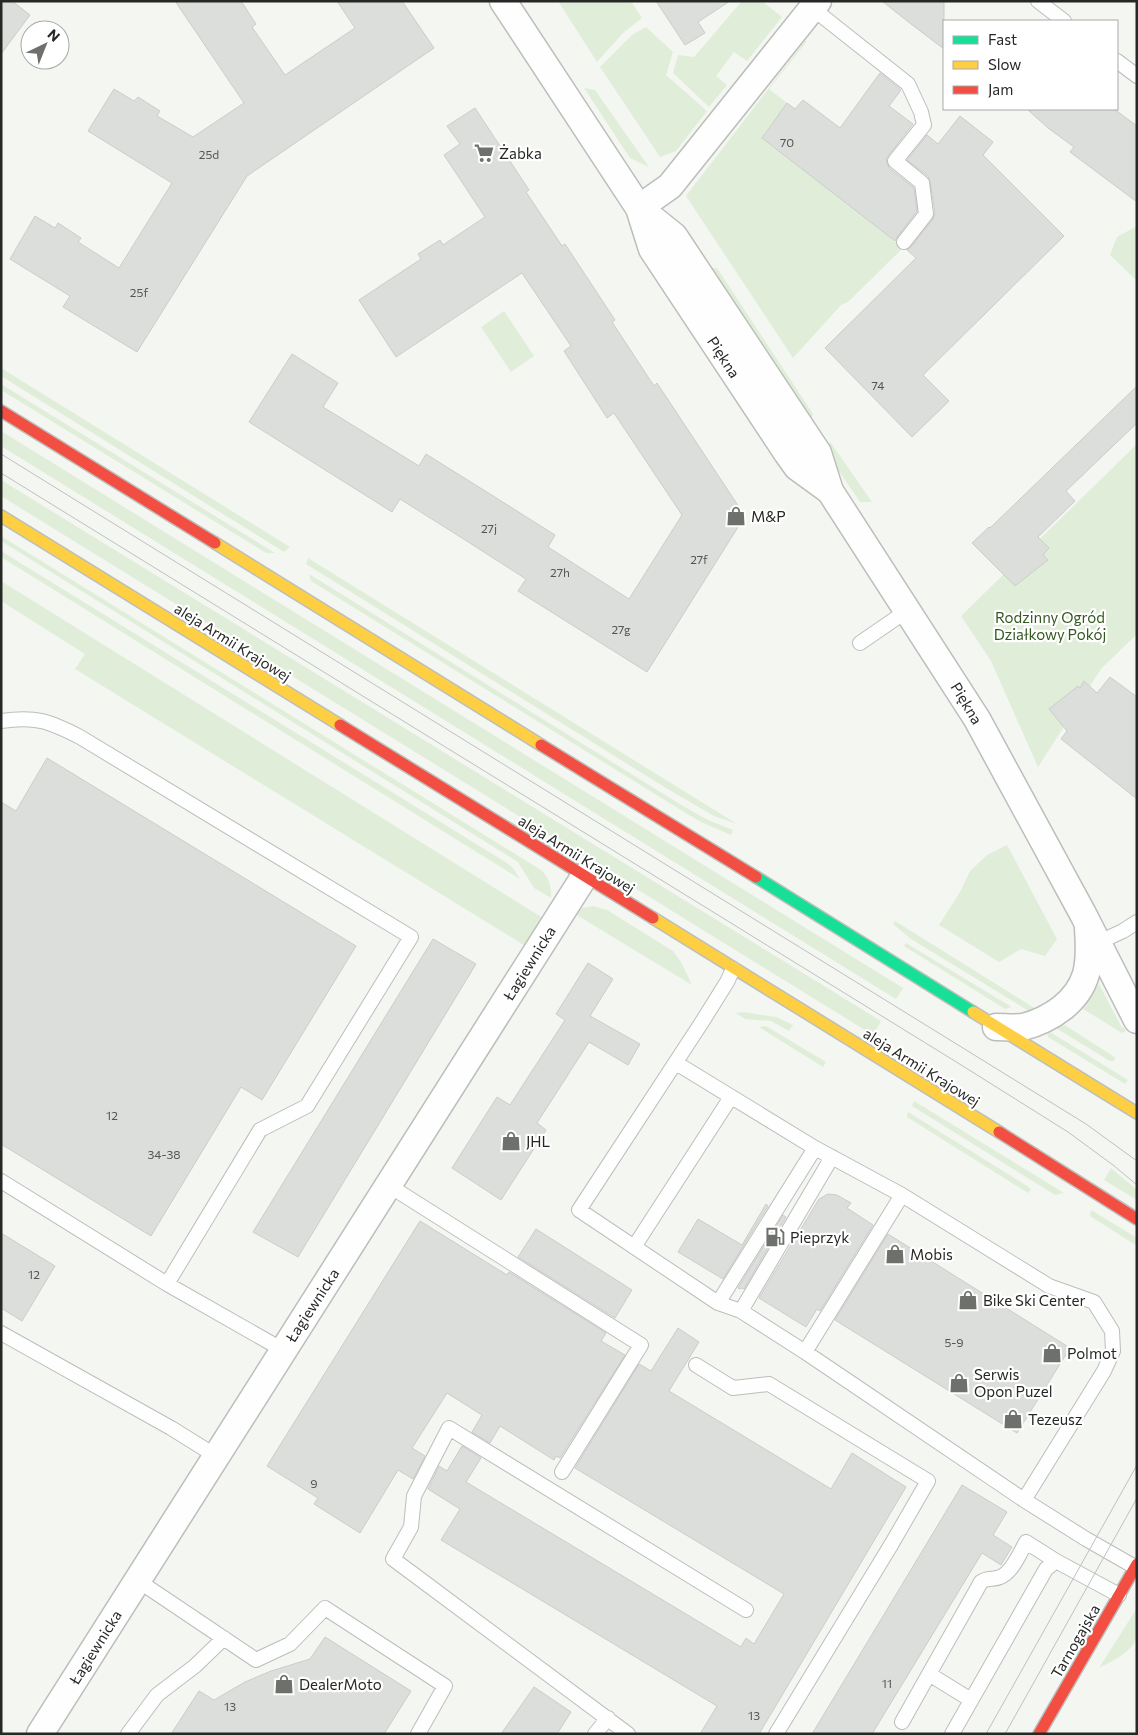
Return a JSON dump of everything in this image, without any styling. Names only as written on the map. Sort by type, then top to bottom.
[{"type":"main road","points":[[1,411],[1137,1113]]},
{"type":"main road","name":"aleja Armii Krajowej","points":[[1,516],[1137,1219]]},
{"type":"main road","name":"Tarnogajska","points":[[1039,1734],[1136,1565]]},
{"type":"street","name":"Piękna","points":[[503,1],[639,208],[674,236],[818,453],[830,491],[908,610],[976,719],[1093,934],[1137,1020]]},
{"type":"street","points":[[639,208],[670,186],[815,5]]},
{"type":"street","name":"Łagiewnicka","points":[[40,1734],[584,877]]},
{"type":"street","name":"Piękna","points":[[996,1027],[1022,1027],[1040,1021],[1061,1009],[1078,992],[1086,974],[1089,942],[1093,934]]},
{"type":"lane","points":[[1038,1],[1063,20]]},
{"type":"lane","points":[[815,5],[908,84],[921,112],[924,125],[895,161],[922,183],[926,214],[904,242]]},
{"type":"lane","points":[[1118,62],[1137,76]]},
{"type":"lane","points":[[860,643],[908,610]]},
{"type":"lane","points":[[1,721],[23,718],[54,723],[80,736],[411,937],[308,1106],[260,1130],[167,1284]]},
{"type":"lane","points":[[1093,934],[1123,931],[1137,922]]},
{"type":"lane","points":[[733,969],[727,982],[676,1064],[579,1210],[718,1303],[741,1311],[805,1352],[1024,1500],[1086,1539],[1136,1565]]},
{"type":"lane","points":[[676,1064],[815,1148],[902,1195],[1049,1286],[1094,1302],[1112,1331],[1113,1351],[1104,1372],[1024,1500]]},
{"type":"lane","points":[[634,1247],[731,1098]]},
{"type":"lane","points":[[718,1303],[815,1148]]},
{"type":"lane","points":[[741,1311],[832,1157]]},
{"type":"lane","points":[[1,1181],[167,1284],[283,1350]]},
{"type":"lane","points":[[388,1185],[641,1345],[562,1472]]},
{"type":"lane","points":[[805,1352],[902,1195]]},
{"type":"lane","points":[[1,1333],[171,1428],[216,1456]]},
{"type":"lane","points":[[696,1365],[734,1388],[768,1384],[928,1481],[776,1734]]},
{"type":"lane","points":[[628,1734],[393,1559],[411,1527],[414,1496],[450,1428],[746,1610]]},
{"type":"lane","points":[[902,1722],[981,1582],[984,1579],[999,1578],[1007,1574],[1026,1542],[1056,1561],[1119,1595]]},
{"type":"lane","points":[[952,1734],[1046,1569],[1056,1561]]},
{"type":"lane","points":[[137,1580],[256,1660],[290,1644],[325,1608],[445,1686],[418,1734]]},
{"type":"lane","points":[[128,1734],[157,1695],[195,1666],[224,1638]]},
{"type":"lane","points":[[929,1674],[972,1700]]},
{"type":"lane","points":[[595,1734],[608,1718]]},
{"type":"green space","points":[[558,1],[631,1],[642,18],[623,33],[597,62]]},
{"type":"green space","points":[[742,1],[762,1],[782,17],[747,61],[734,52],[716,76],[727,85],[709,107],[673,73],[678,55],[694,57]]},
{"type":"green space","points":[[646,27],[673,52],[666,75],[707,111],[676,151],[660,157],[600,67],[632,35]]},
{"type":"green space","points":[[805,41],[807,41],[769,89],[787,103],[762,138],[828,187],[903,248],[848,302],[841,305],[793,358],[686,196]]},
{"type":"green space","points":[[584,88],[595,90],[649,167],[630,158]]},
{"type":"green space","points":[[1137,226],[1137,281],[1110,255],[1117,237]]},
{"type":"green space","points":[[708,268],[717,268],[813,414],[810,423]]},
{"type":"green space","points":[[504,311],[534,356],[511,372],[481,327]]},
{"type":"green space","points":[[1,368],[290,547],[284,552],[1,376]]},
{"type":"green space","points":[[1,384],[275,553],[266,553],[1,390]]},
{"type":"green space","points":[[1,431],[903,988],[896,999],[1,446]]},
{"type":"green space","points":[[819,442],[831,443],[872,502],[860,502]]},
{"type":"green space","name":"Rodzinny Ogród Działkowy Pokój","points":[[1137,444],[1137,634],[1101,669],[1038,767],[991,661],[961,616]]},
{"type":"green space","points":[[1,480],[881,1021],[873,1035],[1,496]]},
{"type":"green space","points":[[1,536],[541,870],[549,883],[551,898],[534,888],[518,862],[1,541]]},
{"type":"green space","points":[[1,551],[507,863],[520,879],[1,557]]},
{"type":"green space","points":[[308,558],[737,824],[714,816],[666,788],[306,564]]},
{"type":"green space","points":[[309,574],[683,806],[708,820],[733,830],[731,835],[701,822],[684,812],[311,581]]},
{"type":"green space","points":[[1,581],[546,920],[527,947],[75,669],[85,654],[1,601]]},
{"type":"green space","points":[[1007,845],[1057,939],[1045,956],[1021,949],[999,962],[939,925],[960,892],[970,871],[987,855]]},
{"type":"green space","points":[[593,906],[607,910],[673,951],[681,962],[692,985],[575,914],[582,908]]},
{"type":"green space","points":[[895,921],[1036,1009],[1029,1011],[911,939],[893,924]]},
{"type":"green space","points":[[906,943],[1011,1007],[1005,1009],[904,946]]},
{"type":"green space","points":[[1099,984],[1122,1028],[1126,1031],[1122,1033],[1083,1009]]},
{"type":"green space","points":[[743,1012],[776,1017],[793,1025],[789,1031],[771,1021],[745,1019],[736,1013]]},
{"type":"green space","points":[[1060,1022],[1113,1056],[1115,1058],[1114,1061],[1110,1061],[1054,1027]]},
{"type":"green space","points":[[766,1026],[826,1062],[823,1067],[759,1027]]},
{"type":"green space","points":[[1050,1032],[1128,1080],[1125,1084],[1048,1037],[1047,1034]]},
{"type":"green space","points":[[914,1101],[1064,1193],[1055,1195],[912,1106]]},
{"type":"green space","points":[[908,1112],[1031,1189],[1028,1193],[907,1117]]},
{"type":"green space","points":[[1111,1168],[1137,1190],[1137,1200],[1104,1180]]},
{"type":"green space","points":[[1091,1210],[1137,1238],[1137,1246],[1090,1216]]},
{"type":"green space","points":[[1137,1608],[1137,1636],[1135,1641],[1127,1651],[1099,1668]]},
{"type":"building","points":[[1,1],[12,1],[30,15],[26,20],[20,20],[20,28],[1,54]]},
{"type":"building","points":[[175,1],[241,1],[256,24],[252,27],[285,75],[355,28],[337,1],[402,1],[434,48],[247,176],[137,352],[63,307],[70,296],[10,259],[35,216],[55,228],[58,223],[81,238],[78,242],[119,268],[172,183],[88,131],[114,89],[134,101],[138,97],[160,111],[157,116],[193,137],[244,103]]},
{"type":"building","points":[[656,1],[730,1],[698,22],[705,33],[685,45]]},
{"type":"building","points":[[882,1],[944,1],[943,48]]},
{"type":"building","points":[[880,73],[901,90],[889,106],[913,124],[886,160],[889,168],[914,188],[917,211],[895,241],[762,138],[787,103],[795,109],[803,100],[840,128]]},
{"type":"building","points":[[475,108],[529,190],[526,192],[562,246],[565,244],[615,320],[612,322],[654,386],[657,383],[745,516],[647,672],[518,591],[526,579],[400,499],[392,512],[249,422],[292,354],[338,383],[323,407],[419,466],[426,454],[490,494],[555,535],[548,547],[629,599],[682,515],[614,413],[607,418],[564,351],[571,346],[522,273],[396,357],[359,300],[421,259],[418,254],[440,240],[443,245],[485,217],[444,155],[460,144],[447,126]]},
{"type":"building","points":[[1028,110],[1115,110],[1137,126],[1137,202],[1070,152],[1074,147],[1048,128]]},
{"type":"building","points":[[960,116],[993,142],[983,155],[1064,236],[923,375],[949,401],[912,437],[825,348],[916,258],[907,250],[933,219],[935,213],[928,176],[907,160],[927,135],[938,144]]},
{"type":"building","points":[[1137,386],[1137,423],[1066,491],[1075,501],[1038,537],[1049,548],[1043,555],[1048,560],[1015,586],[972,543],[990,528]]},
{"type":"building","points":[[1110,677],[1137,697],[1137,799],[1061,739],[1067,731],[1049,709],[1078,686],[1080,688],[1084,681],[1097,693]]},
{"type":"building","points":[[47,758],[356,946],[262,1100],[241,1087],[151,1236],[1,1144],[1,802],[16,811]]},
{"type":"building","points":[[433,939],[476,964],[298,1257],[253,1232]]},
{"type":"building","points":[[588,963],[613,979],[590,1016],[640,1044],[628,1065],[589,1042],[537,1123],[546,1130],[501,1200],[452,1168],[497,1097],[510,1105],[565,1020],[556,1014]]},
{"type":"building","points":[[828,1194],[837,1195],[851,1203],[847,1208],[873,1225],[820,1311],[817,1309],[806,1327],[759,1298],[819,1199]]},
{"type":"building","points":[[766,1204],[768,1206],[723,1279],[678,1252],[698,1219],[742,1245]]},
{"type":"building","points":[[783,1215],[786,1217],[744,1289],[738,1288]]},
{"type":"building","points":[[420,1221],[507,1275],[509,1272],[606,1333],[601,1341],[625,1355],[560,1458],[556,1456],[554,1460],[500,1426],[490,1443],[472,1432],[482,1415],[447,1393],[412,1448],[425,1456],[413,1479],[398,1470],[360,1533],[314,1504],[318,1498],[267,1466]]},
{"type":"building","points":[[536,1229],[632,1290],[615,1318],[518,1257]]},
{"type":"building","points":[[1,1233],[55,1266],[22,1321],[1,1308]]},
{"type":"building","points":[[888,1234],[1070,1348],[1017,1433],[835,1320]]},
{"type":"building","points":[[678,1328],[699,1342],[669,1391],[831,1489],[852,1453],[906,1487],[759,1734],[700,1734],[717,1706],[441,1540],[460,1509],[428,1489],[439,1466],[447,1471],[462,1446],[481,1458],[466,1482],[741,1647],[746,1638],[754,1644],[784,1594],[575,1468],[639,1364],[651,1371]]},
{"type":"building","points":[[962,1485],[1007,1512],[993,1535],[1012,1547],[1001,1565],[982,1553],[872,1734],[812,1734]]},
{"type":"building","points":[[325,1637],[411,1691],[384,1734],[171,1734],[199,1691],[214,1700],[245,1682],[271,1671],[310,1659]]},
{"type":"building","points":[[534,1687],[571,1712],[557,1734],[501,1734]]},
{"type":"tram line","points":[[1,454],[1086,1124],[1137,1161]]},
{"type":"tram line","points":[[1,473],[958,1063],[1068,1132],[1137,1185]]},
{"type":"tram line","points":[[986,1734],[1137,1465]]},
{"type":"tram line","points":[[1005,1734],[1137,1498]]},
{"type":"traffic: fast","points":[[756,877],[973,1012]]},
{"type":"traffic: slow","points":[[1,516],[340,725]]},
{"type":"traffic: slow","points":[[215,543],[541,745]]},
{"type":"traffic: slow","points":[[653,918],[999,1132]]},
{"type":"traffic: slow","points":[[973,1012],[1137,1113]]},
{"type":"traffic: jam","points":[[1,411],[215,543]]},
{"type":"traffic: jam","points":[[340,725],[653,918]]},
{"type":"traffic: jam","points":[[541,745],[756,877]]},
{"type":"traffic: jam","points":[[999,1132],[1137,1219]]},
{"type":"traffic: jam","points":[[1039,1734],[1137,1564]]},
{"type":"place","name":"Żabka","points":[[484,153]]},
{"type":"place","name":"M&P","points":[[736,516]]},
{"type":"place","name":"JHL","points":[[511,1141]]},
{"type":"place","name":"Pieprzyk","points":[[775,1237]]},
{"type":"place","name":"Mobis","points":[[895,1254]]},
{"type":"place","name":"Bike Ski Center","points":[[968,1300]]},
{"type":"place","name":"Polmot","points":[[1052,1353]]},
{"type":"place","name":"Serwis Opon Puzel","points":[[959,1383]]},
{"type":"place","name":"Tezeusz","points":[[1013,1419]]},
{"type":"place","name":"DealerMoto","points":[[284,1684]]}]
